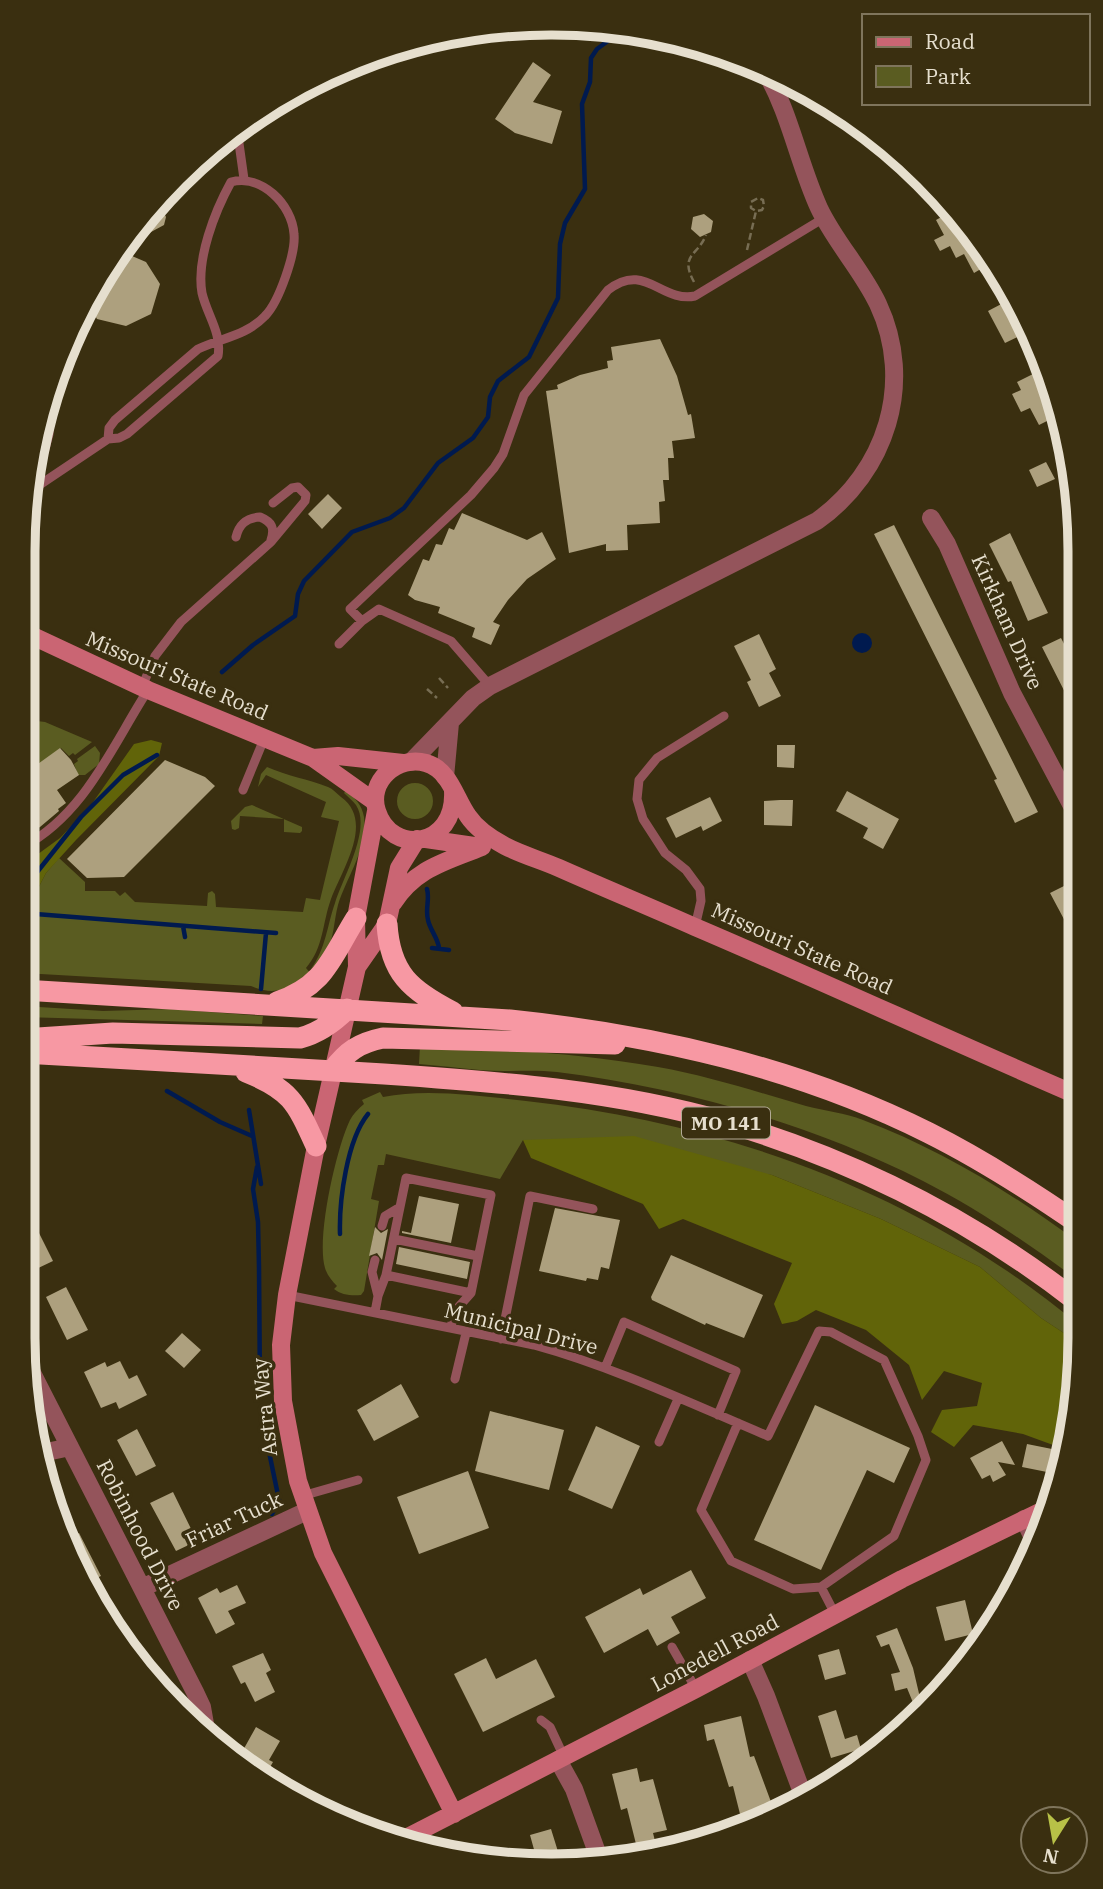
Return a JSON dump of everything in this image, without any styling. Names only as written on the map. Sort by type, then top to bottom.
[{"type":"highway","points":[[272,1004],[292,997],[325,973],[356,918]]},
{"type":"highway","points":[[387,924],[391,957],[408,984],[428,999],[461,1016]]},
{"type":"highway","points":[[35,991],[461,1016],[569,1026],[679,1045],[766,1068],[876,1109],[981,1161],[1068,1217]]},
{"type":"highway","points":[[35,1039],[113,1033],[300,1038],[315,1034],[347,1009]]},
{"type":"highway","points":[[332,1071],[353,1048],[365,1041],[383,1038],[679,1045]]},
{"type":"highway","name":"MO 141","points":[[35,1054],[332,1071],[561,1089],[667,1108],[735,1125],[837,1161],[903,1191],[997,1244],[1068,1295]]},
{"type":"highway","points":[[227,1065],[270,1082],[289,1096],[297,1105],[316,1146]]},
{"type":"street","points":[[450,723],[449,784],[454,806],[449,821],[438,832],[421,839],[409,840],[395,835],[383,824],[376,806],[380,781],[387,773],[408,762],[473,698],[490,686],[800,531],[831,512],[862,480],[877,455],[890,421],[895,383],[892,346],[877,302],[824,218],[786,116],[771,84]]},
{"type":"street","name":"Kirkham Drive","points":[[931,518],[957,566],[1012,693],[1068,799]]},
{"type":"street","name":"Missouri State Road","points":[[35,637],[145,688],[313,758],[376,806]]},
{"type":"street","name":"Missouri State Road","points":[[313,758],[338,756],[408,762]]},
{"type":"street","points":[[408,762],[429,764],[449,784]]},
{"type":"street","name":"Missouri State Road","points":[[449,784],[475,824],[505,846],[1068,1091]]},
{"type":"street","name":"Astra Way","points":[[376,806],[356,918],[358,967],[316,1146],[287,1294],[280,1364],[291,1453],[304,1504],[342,1594],[454,1814]]},
{"type":"street","name":"Missouri State Road","points":[[421,839],[482,847],[505,846]]},
{"type":"street","name":"Astra Way","points":[[358,967],[387,924],[399,868],[421,839]]},
{"type":"street","points":[[393,903],[404,886],[419,874],[482,847]]},
{"type":"street","name":"Robinhood Drive","points":[[37,1383],[195,1692],[204,1720]]},
{"type":"street","points":[[48,1452],[70,1447]]},
{"type":"street","name":"Friar Tuck","points":[[142,1588],[304,1504]]},
{"type":"street","name":"Lonedell Road","points":[[422,1837],[454,1814],[835,1614],[1038,1513]]},
{"type":"street","points":[[1024,1519],[1030,1532]]},
{"type":"street","points":[[750,1660],[801,1790]]},
{"type":"street","points":[[561,1759],[597,1852]]},
{"type":"lane","points":[[239,141],[244,179]]},
{"type":"lane","points":[[39,485],[108,439],[127,434],[218,356],[220,342],[202,292],[201,263],[222,200],[231,182],[244,179],[264,185],[286,210],[294,234],[292,254],[278,295],[267,315],[251,327],[220,342],[198,349],[115,421],[109,428],[108,439]]},
{"type":"lane","points":[[362,621],[350,609],[471,495],[494,468],[503,454],[519,402],[608,290],[618,282],[632,278],[649,282],[680,297],[695,296],[824,218]]},
{"type":"lane","points":[[35,839],[54,826],[103,768],[145,688],[155,656],[181,622],[271,542],[305,501],[306,495],[298,487],[292,488],[272,503]]},
{"type":"lane","points":[[236,537],[238,528],[245,521],[260,517],[273,527],[271,542]]},
{"type":"lane","points":[[339,644],[362,621],[379,609],[451,641],[490,686]]},
{"type":"lane","points":[[695,927],[701,901],[700,889],[686,870],[665,853],[643,819],[637,799],[639,780],[657,758],[724,716]]},
{"type":"lane","points":[[243,790],[264,739]]},
{"type":"lane","points":[[375,1312],[386,1275],[406,1178],[491,1195],[471,1293],[454,1312],[451,1328]]},
{"type":"lane","points":[[501,1339],[530,1196],[593,1209]]},
{"type":"lane","points":[[382,1226],[385,1216],[400,1208]]},
{"type":"lane","points":[[394,1239],[478,1256]]},
{"type":"lane","points":[[375,1260],[372,1272],[378,1296]]},
{"type":"lane","points":[[386,1275],[471,1293]]},
{"type":"lane","name":"Municipal Drive","points":[[287,1294],[574,1356],[768,1436],[819,1331],[831,1332],[884,1360],[926,1460],[894,1536],[821,1587]]},
{"type":"lane","points":[[605,1368],[624,1322],[736,1371],[718,1415]]},
{"type":"lane","points":[[455,1379],[466,1333]]},
{"type":"lane","points":[[659,1442],[678,1399]]},
{"type":"lane","points":[[738,1423],[701,1510],[731,1561],[793,1589],[821,1587],[835,1614]]},
{"type":"lane","points":[[304,1504],[358,1480]]},
{"type":"lane","points":[[672,1647],[696,1689]]},
{"type":"lane","points":[[541,1720],[550,1727],[561,1759]]},
{"type":"path","points":[[748,253],[748,239],[756,212]]},
{"type":"path","points":[[696,285],[688,268],[688,260],[706,235]]},
{"type":"path","points":[[64,388],[86,330]]},
{"type":"path","points":[[439,678],[448,688]]},
{"type":"path","points":[[428,688],[437,698]]},
{"type":"green space","points":[[35,721],[45,722],[92,742],[75,755],[73,753],[69,756],[61,748],[35,767]]},
{"type":"green space","points":[[95,746],[100,753],[99,764],[85,775],[78,775],[74,764]]},
{"type":"green space","points":[[267,767],[330,788],[351,807],[355,819],[353,846],[331,899],[316,952],[306,968],[312,975],[282,990],[268,991],[251,986],[35,974],[35,894],[46,873],[59,858],[85,882],[85,891],[115,891],[120,896],[125,892],[135,902],[207,906],[208,893],[212,891],[215,894],[216,907],[303,912],[306,898],[320,900],[339,821],[321,817],[326,802],[266,775],[258,787],[261,774]]},
{"type":"green space","points":[[415,783],[428,788],[433,801],[428,814],[415,819],[402,814],[397,801],[402,788]]},
{"type":"green space","points":[[346,790],[358,802],[363,813],[363,840],[338,905],[329,948],[311,969],[323,945],[358,840],[360,815],[356,805],[344,793]]},
{"type":"green space","points":[[252,805],[284,819],[240,816],[239,828],[232,829],[231,821],[245,807]]},
{"type":"green space","points":[[284,819],[302,827],[302,831],[284,832]]},
{"type":"green space","points":[[35,1007],[103,1011],[170,1009],[263,1016],[262,1024],[35,1017]]},
{"type":"green space","points":[[420,1046],[509,1050],[628,1062],[714,1080],[863,1120],[976,1174],[1068,1235],[1068,1273],[964,1203],[923,1181],[880,1160],[790,1125],[698,1098],[604,1079],[550,1071],[483,1070],[419,1064]]},
{"type":"green space","points":[[380,1092],[383,1097],[436,1093],[526,1101],[602,1112],[676,1127],[749,1147],[819,1172],[888,1202],[954,1238],[1018,1278],[1068,1317],[1068,1336],[1041,1318],[980,1267],[881,1219],[772,1175],[523,1140],[500,1179],[386,1154],[384,1165],[378,1165],[371,1199],[379,1201],[364,1291],[361,1295],[340,1293],[334,1289],[337,1286],[326,1271],[323,1254],[325,1216],[339,1151],[350,1120],[364,1104],[362,1100]]},
{"type":"shaded area","points":[[151,740],[162,743],[159,756],[46,873],[35,894],[35,856],[60,838],[91,805],[134,744]]},
{"type":"shaded area","points":[[634,1136],[772,1175],[881,1219],[980,1267],[1041,1318],[1068,1336],[1064,1405],[1056,1446],[1023,1434],[973,1425],[954,1447],[931,1432],[942,1410],[977,1406],[982,1383],[944,1371],[922,1400],[909,1365],[866,1330],[816,1310],[797,1321],[782,1324],[774,1304],[792,1263],[683,1219],[659,1229],[643,1204],[531,1158],[523,1140]]},
{"type":"water","points":[[858,633],[866,633],[872,643],[866,653],[858,653],[852,647],[852,639]]},
{"type":"building","points":[[533,62],[551,75],[533,102],[562,111],[552,144],[515,133],[495,119]]},
{"type":"building","points":[[163,211],[166,217],[164,225],[142,237]]},
{"type":"building","points":[[704,214],[713,221],[711,232],[700,237],[691,229],[693,217]]},
{"type":"building","points":[[944,216],[983,268],[974,273],[964,254],[956,258],[950,246],[940,251],[934,240],[944,235],[936,220]]},
{"type":"building","points":[[135,246],[132,256],[146,262],[160,284],[151,314],[126,326],[97,319],[94,313]]},
{"type":"building","points":[[1004,303],[1021,336],[1005,343],[988,311]]},
{"type":"building","points":[[660,339],[677,376],[688,415],[691,414],[695,438],[672,441],[674,458],[668,458],[669,480],[663,480],[665,501],[659,502],[660,523],[627,525],[628,550],[606,551],[606,544],[569,553],[546,391],[558,389],[557,385],[580,375],[608,368],[607,361],[613,360],[611,347]]},
{"type":"building","points":[[1036,372],[1050,419],[1039,425],[1030,408],[1021,412],[1012,394],[1021,390],[1017,382]]},
{"type":"building","points":[[1046,462],[1055,479],[1037,487],[1029,470]]},
{"type":"building","points":[[328,494],[342,508],[322,529],[308,514]]},
{"type":"building","points":[[462,513],[527,540],[542,532],[556,559],[527,579],[508,600],[493,622],[500,625],[491,645],[472,637],[475,628],[438,613],[440,607],[415,600],[408,595],[423,559],[429,561],[436,544],[442,545],[449,528],[454,530]]},
{"type":"building","points":[[894,525],[1038,812],[1015,823],[994,780],[997,779],[874,534]]},
{"type":"building","points":[[1010,533],[1048,613],[1028,621],[1011,581],[1008,582],[989,544]]},
{"type":"building","points":[[759,634],[776,669],[769,673],[781,696],[759,707],[747,682],[751,680],[734,646]]},
{"type":"building","points":[[1061,638],[1068,652],[1068,698],[1042,647]]},
{"type":"building","points":[[777,745],[795,745],[794,768],[777,767]]},
{"type":"building","points":[[60,748],[79,775],[57,790],[66,803],[35,830],[35,766]]},
{"type":"building","points":[[165,760],[205,777],[215,786],[124,877],[87,878],[67,859]]},
{"type":"building","points":[[847,791],[899,819],[883,849],[863,838],[868,828],[836,811]]},
{"type":"building","points":[[710,797],[722,821],[703,831],[701,826],[676,838],[666,818]]},
{"type":"building","points":[[793,800],[792,826],[764,825],[764,801]]},
{"type":"building","points":[[1068,884],[1068,922],[1066,923],[1050,893]]},
{"type":"building","points":[[419,1196],[459,1204],[451,1243],[402,1233],[411,1233]]},
{"type":"building","points":[[555,1208],[620,1220],[609,1269],[601,1267],[598,1280],[587,1278],[586,1281],[539,1271]]},
{"type":"building","points":[[35,1225],[53,1261],[35,1270]]},
{"type":"building","points":[[375,1227],[381,1233],[388,1229],[382,1260],[377,1253],[369,1256]]},
{"type":"building","points":[[399,1247],[470,1262],[467,1279],[396,1264]]},
{"type":"building","points":[[671,1255],[763,1295],[744,1338],[706,1323],[705,1325],[652,1300]]},
{"type":"building","points":[[66,1287],[88,1330],[67,1340],[46,1297]]},
{"type":"building","points":[[182,1333],[201,1350],[184,1368],[165,1351]]},
{"type":"building","points":[[120,1361],[129,1379],[137,1375],[147,1395],[119,1409],[116,1402],[101,1408],[84,1372],[105,1362],[107,1367]]},
{"type":"building","points":[[401,1384],[419,1417],[374,1441],[357,1410]]},
{"type":"building","points":[[815,1405],[910,1448],[894,1483],[867,1470],[821,1570],[754,1540]]},
{"type":"building","points":[[490,1411],[564,1430],[549,1490],[475,1471]]},
{"type":"building","points":[[596,1426],[640,1446],[612,1509],[568,1490]]},
{"type":"building","points":[[137,1429],[156,1466],[136,1476],[117,1440]]},
{"type":"building","points":[[1002,1441],[1015,1465],[998,1462],[1006,1475],[993,1482],[990,1475],[982,1479],[970,1458]]},
{"type":"building","points":[[1027,1444],[1052,1449],[1047,1472],[1022,1467]]},
{"type":"building","points":[[468,1471],[489,1528],[419,1554],[397,1497]]},
{"type":"building","points":[[173,1492],[197,1541],[176,1551],[150,1503]]},
{"type":"building","points":[[79,1533],[101,1576],[95,1579],[74,1536]]},
{"type":"building","points":[[691,1570],[706,1598],[671,1617],[680,1633],[657,1646],[648,1629],[604,1653],[585,1617],[640,1588],[643,1595]]},
{"type":"building","points":[[237,1585],[246,1603],[228,1611],[235,1624],[216,1634],[198,1598],[217,1588],[220,1593]]},
{"type":"building","points":[[965,1600],[973,1634],[945,1641],[936,1607]]},
{"type":"building","points":[[897,1628],[913,1668],[920,1699],[916,1704],[907,1688],[895,1691],[891,1674],[900,1672],[889,1644],[881,1647],[876,1636]]},
{"type":"building","points":[[839,1649],[846,1674],[825,1680],[818,1655]]},
{"type":"building","points":[[263,1653],[271,1670],[266,1673],[275,1692],[255,1702],[245,1682],[241,1684],[232,1666]]},
{"type":"building","points":[[486,1658],[496,1679],[536,1659],[555,1697],[483,1732],[454,1674]]},
{"type":"building","points":[[836,1710],[845,1739],[857,1735],[861,1749],[831,1758],[818,1716]]},
{"type":"building","points":[[741,1716],[750,1757],[754,1756],[772,1805],[741,1818],[733,1786],[729,1787],[714,1739],[707,1741],[704,1725]]},
{"type":"building","points":[[256,1727],[280,1741],[269,1760],[273,1762],[269,1769],[243,1751]]},
{"type":"building","points":[[637,1768],[640,1782],[653,1779],[667,1830],[653,1833],[656,1843],[637,1847],[627,1808],[621,1810],[612,1774]]},
{"type":"building","points":[[551,1829],[559,1854],[535,1854],[530,1835]]},
{"type":"waterway","points":[[222,672],[253,645],[295,616],[298,594],[304,581],[352,532],[390,518],[404,508],[438,463],[473,438],[488,417],[490,397],[498,381],[529,357],[558,298],[560,244],[565,223],[585,189],[582,104],[590,82],[591,58],[597,49],[612,38]]},
{"type":"waterway","points":[[35,875],[81,817],[123,775],[157,755]]},
{"type":"waterway","points":[[427,889],[428,920],[439,948]]},
{"type":"waterway","points":[[35,914],[276,933]]},
{"type":"waterway","points":[[183,926],[185,937]]},
{"type":"waterway","points":[[261,989],[266,933]]},
{"type":"waterway","points":[[432,948],[449,950]]},
{"type":"waterway","points":[[167,1091],[220,1122],[252,1136]]},
{"type":"waterway","points":[[249,1110],[261,1184]]},
{"type":"waterway","points":[[340,1234],[346,1171],[355,1139],[368,1114]]},
{"type":"waterway","points":[[257,1167],[253,1189],[258,1222],[260,1391]]},
{"type":"waterway","points":[[262,1418],[279,1500],[272,1514]]}]
